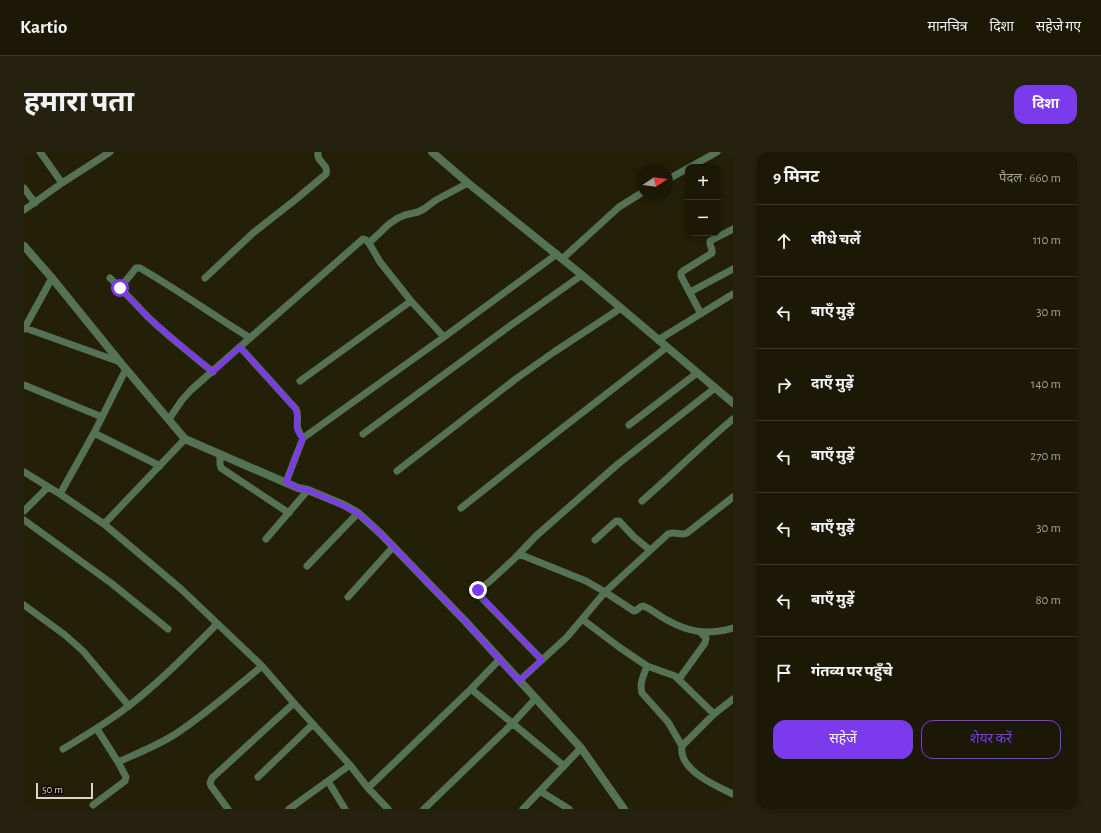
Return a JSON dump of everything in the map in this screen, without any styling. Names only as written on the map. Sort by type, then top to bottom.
[{"type":"street","points":[[40,152],[62,183]]},
{"type":"street","points":[[24,210],[110,152]]},
{"type":"street","points":[[205,278],[272,217],[326,174],[327,169],[318,159],[318,152]]},
{"type":"street","points":[[432,152],[582,275],[733,403]]},
{"type":"street","points":[[696,164],[717,152]]},
{"type":"street","points":[[673,177],[685,170]]},
{"type":"street","points":[[369,243],[389,224],[398,218],[424,209],[436,200],[468,183]]},
{"type":"street","points":[[24,188],[34,202]]},
{"type":"street","points":[[301,443],[444,337],[559,257],[619,207],[637,196]]},
{"type":"street","points":[[701,314],[681,276],[681,273],[712,253],[710,241],[733,229]]},
{"type":"street","points":[[169,419],[191,390],[365,239],[380,262],[411,301],[444,337]]},
{"type":"street","points":[[24,246],[185,439],[298,488],[308,490],[344,506],[358,513],[381,534],[466,622],[581,748],[624,809]]},
{"type":"street","points":[[120,288],[136,268],[140,268],[168,284],[250,338]]},
{"type":"street","points":[[690,292],[733,269]]},
{"type":"street","points":[[363,434],[582,275]]},
{"type":"street","points":[[52,278],[24,328],[120,362]]},
{"type":"street","points":[[110,278],[148,317],[213,372]]},
{"type":"street","points":[[658,340],[733,294]]},
{"type":"street","points":[[300,382],[411,301]]},
{"type":"street","points":[[397,471],[517,378],[621,308]]},
{"type":"street","points":[[240,347],[296,409],[298,414],[297,427],[301,443],[286,482]]},
{"type":"street","points":[[461,508],[667,347]]},
{"type":"street","points":[[60,494],[94,433],[126,369]]},
{"type":"street","points":[[629,425],[697,373]]},
{"type":"street","points":[[24,385],[102,417]]},
{"type":"street","points":[[542,660],[477,592],[479,588],[488,582],[519,554],[536,536],[618,464],[715,388]]},
{"type":"street","points":[[642,501],[706,441],[733,419]]},
{"type":"street","points":[[94,433],[160,466]]},
{"type":"street","points":[[104,524],[185,439]]},
{"type":"street","points":[[220,454],[221,468],[289,513]]},
{"type":"street","points":[[24,472],[104,524],[181,589],[262,666],[388,809]]},
{"type":"street","points":[[24,511],[48,487]]},
{"type":"street","points":[[266,539],[308,490]]},
{"type":"street","points":[[519,681],[567,637],[605,592],[668,534],[674,533],[682,535],[688,533],[733,497]]},
{"type":"street","points":[[307,566],[358,513]]},
{"type":"street","points":[[24,520],[111,583],[168,629]]},
{"type":"street","points":[[595,540],[619,521],[634,537],[650,550]]},
{"type":"street","points":[[348,597],[393,547]]},
{"type":"street","points":[[519,554],[586,581],[634,611],[640,606],[643,606],[680,626],[700,632],[716,632],[733,628]]},
{"type":"street","points":[[24,605],[65,635],[83,651],[129,706]]},
{"type":"street","points":[[582,619],[647,666],[670,674],[679,679],[714,714]]},
{"type":"street","points":[[62,748],[97,729],[129,706],[183,659],[217,624]]},
{"type":"street","points":[[679,679],[705,643],[706,638],[700,632]]},
{"type":"street","points":[[368,788],[500,659]]},
{"type":"street","points":[[118,762],[176,734],[262,666]]},
{"type":"street","points":[[647,666],[641,683],[642,693],[668,722],[682,746],[681,750],[683,756],[692,770],[717,786],[732,792]]},
{"type":"street","points":[[471,689],[564,766]]},
{"type":"street","points":[[424,809],[512,724],[536,698]]},
{"type":"street","points":[[682,746],[714,714],[733,699]]},
{"type":"street","points":[[228,809],[211,786],[210,783],[212,778],[294,703]]},
{"type":"street","points":[[258,777],[313,724]]},
{"type":"street","points":[[93,805],[126,781],[126,774],[97,729]]},
{"type":"street","points":[[523,809],[581,748]]},
{"type":"street","points":[[289,809],[350,765]]},
{"type":"street","points":[[328,782],[346,809]]},
{"type":"street","points":[[540,791],[569,809]]},
{"type":"route","points":[[120,288],[148,317],[213,372],[240,347],[294,407],[298,414],[296,422],[297,427],[303,438],[286,482],[298,488],[308,490],[358,513],[381,534],[466,622],[519,681],[542,660],[477,592],[478,590]]}]
